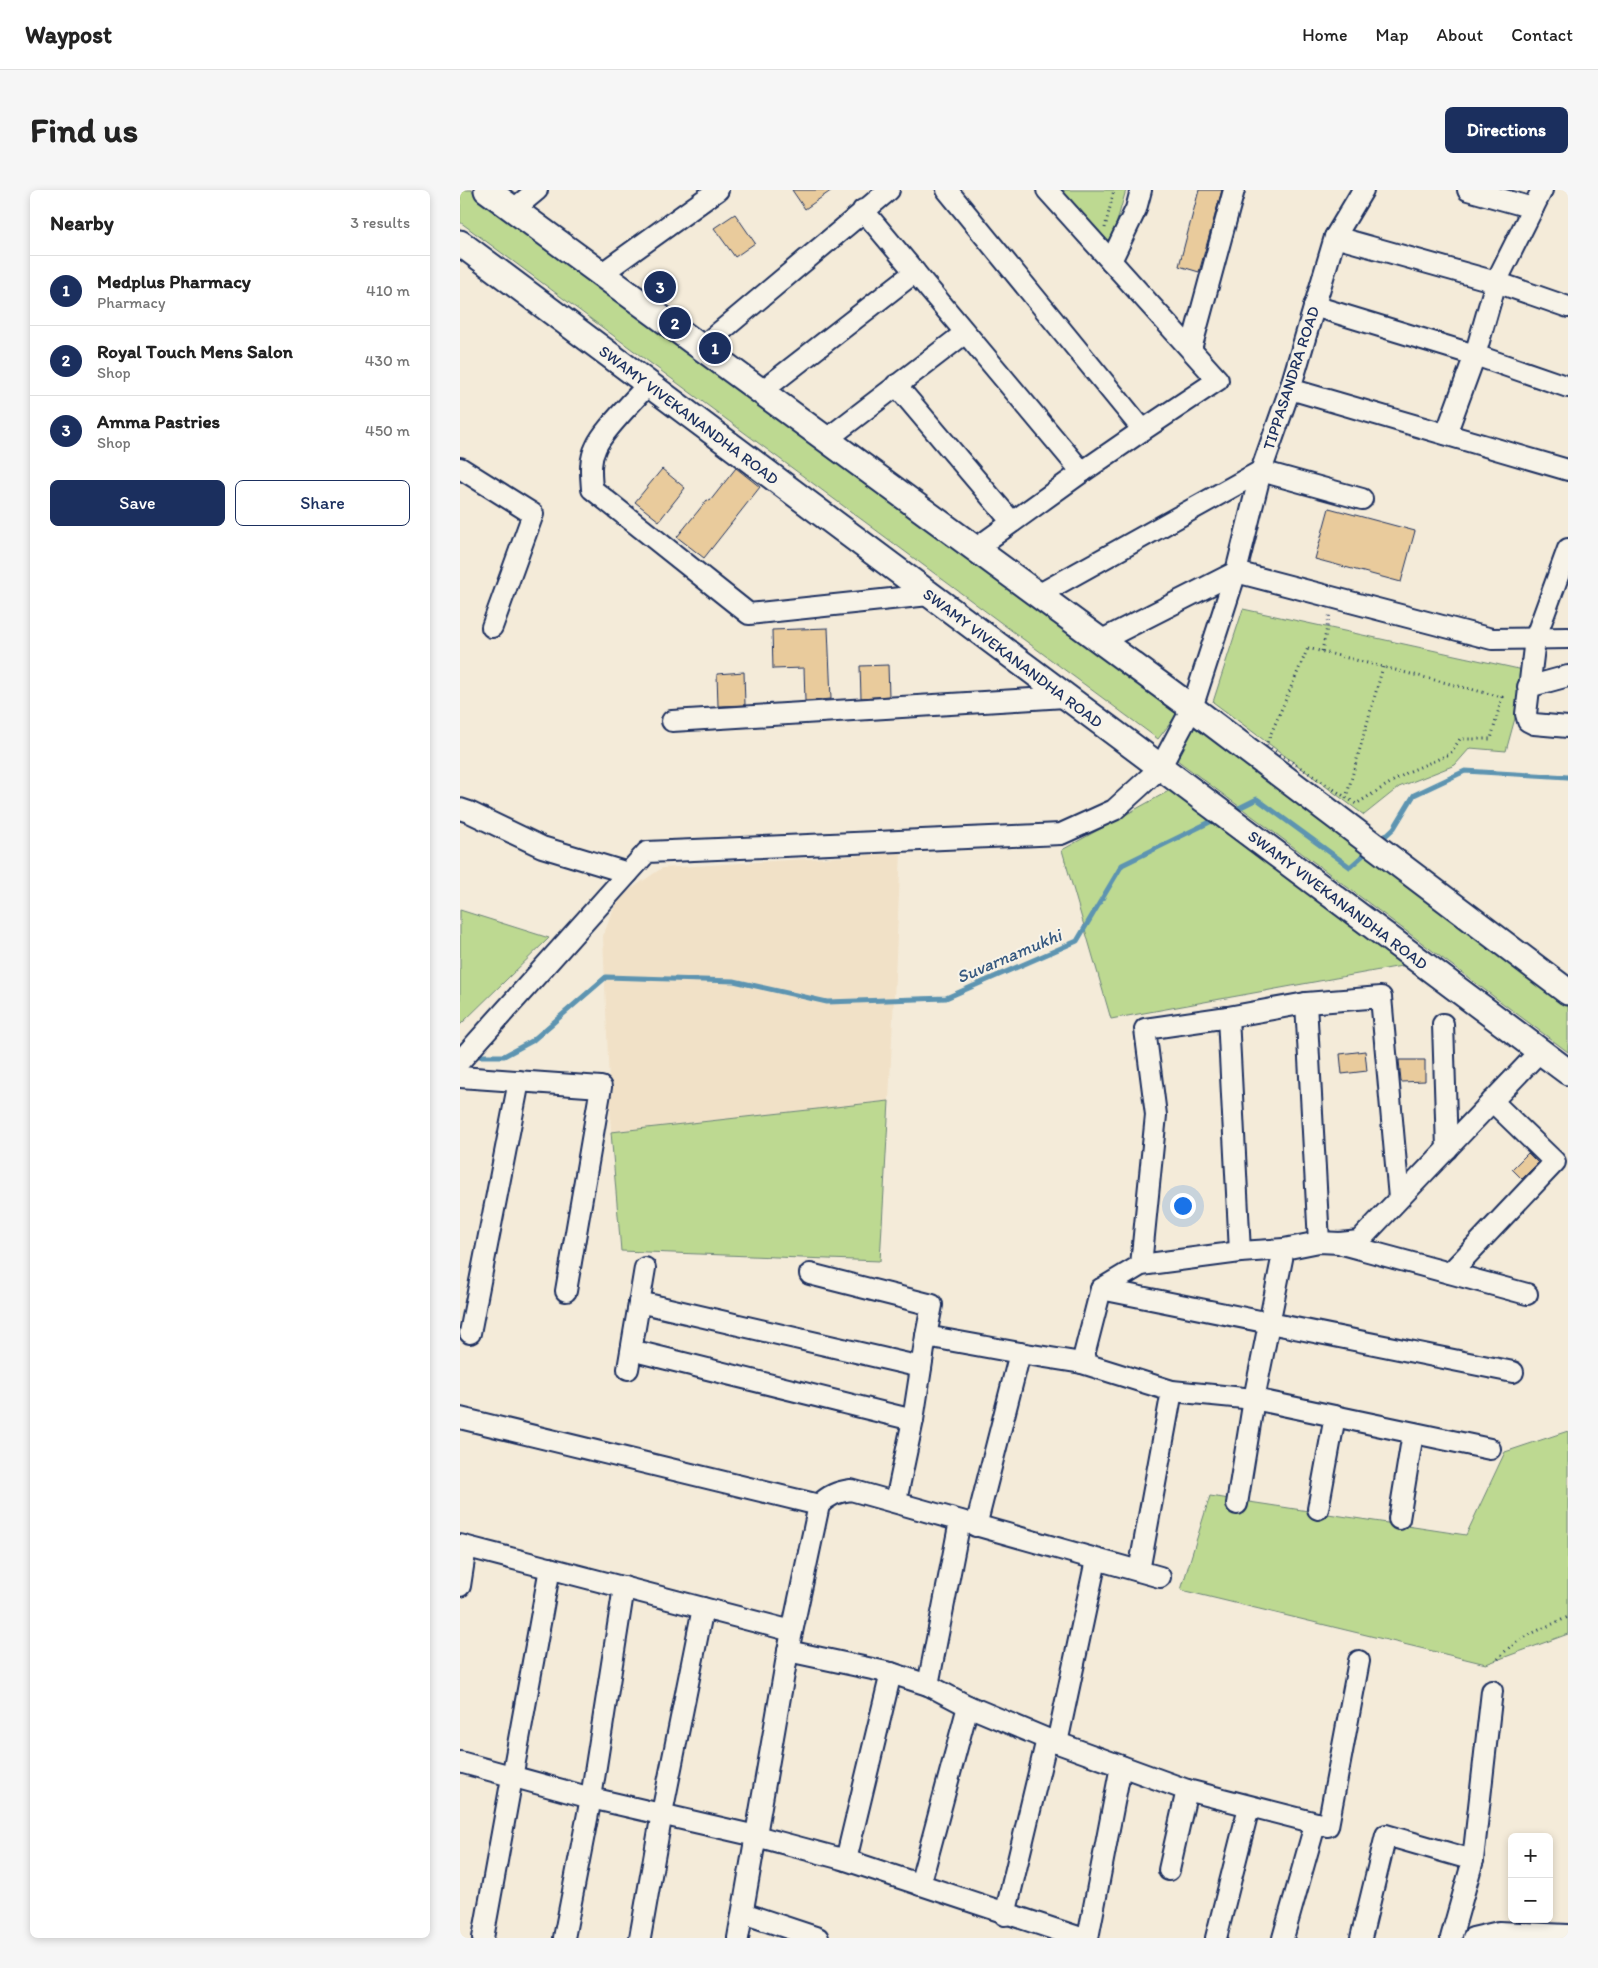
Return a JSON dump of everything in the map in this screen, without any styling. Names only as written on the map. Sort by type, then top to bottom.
[{"type":"main road","points":[[487,190],[1192,708],[1568,992]]},
{"type":"main road","name":"SWAMY VIVEKANANDHA ROAD","points":[[460,243],[1568,1072]]},
{"type":"street","points":[[513,210],[537,190]]},
{"type":"street","points":[[602,274],[718,190]]},
{"type":"street","points":[[702,347],[889,190]]},
{"type":"street","points":[[947,190],[1143,430]]},
{"type":"street","points":[[975,549],[1082,472],[1218,380],[1047,190]]},
{"type":"street","points":[[1111,261],[1136,209],[1141,190]]},
{"type":"street","points":[[1191,349],[1234,190]]},
{"type":"street","name":"TIPPASANDRA ROAD","points":[[462,1059],[647,852],[1061,834],[1114,810],[1160,768],[1192,708],[1236,572],[1261,471],[1290,389],[1335,237],[1363,190]]},
{"type":"street","points":[[1468,190],[1533,208]]},
{"type":"street","points":[[1446,434],[1476,355],[1496,282],[1542,190]]},
{"type":"street","points":[[863,210],[1082,472]]},
{"type":"street","points":[[1335,237],[1496,282],[1568,307]]},
{"type":"street","points":[[762,391],[915,272]]},
{"type":"street","points":[[1314,306],[1476,355],[1568,388]]},
{"type":"street","points":[[827,439],[965,333]]},
{"type":"street","points":[[648,384],[595,448],[590,468],[592,489],[749,614],[929,595]]},
{"type":"street","points":[[896,386],[1012,522]]},
{"type":"street","points":[[1290,389],[1568,470]]},
{"type":"street","points":[[460,468],[533,514],[492,627]]},
{"type":"street","points":[[1038,595],[1261,471],[1362,499]]},
{"type":"street","points":[[1568,549],[1535,639],[1526,714],[1528,721],[1534,724],[1568,726]]},
{"type":"street","points":[[1100,641],[1236,572],[1492,639],[1568,638]]},
{"type":"street","points":[[1528,687],[1568,676]]},
{"type":"street","points":[[672,721],[1065,697]]},
{"type":"street","points":[[460,809],[542,847],[628,873]]},
{"type":"street","points":[[1140,1265],[1156,1115],[1145,1029],[1306,1004],[1381,997],[1399,1198]]},
{"type":"street","points":[[1306,1004],[1319,1242]]},
{"type":"street","points":[[1228,1017],[1240,1252]]},
{"type":"street","points":[[1443,1024],[1447,1149]]},
{"type":"street","points":[[1082,1362],[1101,1289],[1140,1265],[1240,1252],[1284,1249],[1319,1242],[1340,1243],[1359,1241],[1540,1051]]},
{"type":"street","points":[[460,1077],[601,1087],[566,1291]]},
{"type":"street","points":[[470,1333],[519,1081]]},
{"type":"street","points":[[1450,1273],[1562,1166],[1492,1101]]},
{"type":"street","points":[[1340,1243],[1527,1294]]},
{"type":"street","points":[[1237,1504],[1254,1399],[1271,1323],[1284,1249]]},
{"type":"street","points":[[628,1369],[645,1268]]},
{"type":"street","points":[[810,1274],[932,1305],[913,1420],[896,1501]]},
{"type":"street","points":[[1101,1289],[1513,1372]]},
{"type":"street","points":[[639,1302],[921,1368]]},
{"type":"street","points":[[926,1336],[1082,1362],[1172,1391],[1254,1399],[1490,1449]]},
{"type":"street","points":[[643,1353],[913,1420]]},
{"type":"street","points":[[928,1685],[968,1524],[1020,1353]]},
{"type":"street","points":[[1139,1571],[1172,1391]]},
{"type":"street","points":[[1318,1509],[1336,1416]]},
{"type":"street","points":[[460,1418],[819,1505]]},
{"type":"street","points":[[1399,1519],[1413,1433]]},
{"type":"street","points":[[738,1938],[792,1631],[819,1505],[828,1496],[851,1490],[896,1501],[968,1524],[1160,1577]]},
{"type":"street","points":[[460,1586],[463,1546],[792,1631]]},
{"type":"street","points":[[1005,1915],[1052,1741],[1096,1560]]},
{"type":"street","points":[[483,1938],[550,1568]]},
{"type":"street","points":[[564,1938],[591,1798],[624,1587]]},
{"type":"street","points":[[640,1938],[662,1813],[703,1608]]},
{"type":"street","points":[[788,1651],[891,1673],[928,1685],[968,1706],[1052,1741],[1187,1790],[1328,1826],[1359,1661]]},
{"type":"street","points":[[846,1860],[891,1673]]},
{"type":"street","points":[[1451,1938],[1474,1860],[1492,1691]]},
{"type":"street","points":[[920,1886],[968,1706]]},
{"type":"street","points":[[460,1762],[591,1798],[662,1813],[846,1860],[1005,1915],[1056,1935],[1080,1938]]},
{"type":"street","points":[[1088,1938],[1121,1766]]},
{"type":"street","points":[[1169,1870],[1187,1790]]},
{"type":"street","points":[[1216,1938],[1249,1807]]},
{"type":"street","points":[[1283,1938],[1315,1824]]},
{"type":"street","points":[[1361,1938],[1386,1835],[1474,1860]]},
{"type":"street","points":[[742,1912],[818,1938]]},
{"type":"street","points":[[1473,1938],[1499,1932],[1568,1935]]},
{"type":"path","points":[[1105,231],[1114,190]]},
{"type":"path","points":[[1322,651],[1334,598]]},
{"type":"path","points":[[1266,745],[1308,648],[1502,697],[1491,739],[1460,739],[1450,754],[1408,772],[1356,804]]},
{"type":"path","points":[[1346,798],[1383,667]]},
{"type":"path","points":[[1498,1659],[1509,1646],[1518,1640],[1568,1617]]},
{"type":"shaded area","points":[[901,853],[889,1101],[611,1132],[603,936],[618,898],[662,868]]},
{"type":"green space","points":[[460,190],[471,190],[1178,713],[1158,739],[460,222]]},
{"type":"green space","points":[[1057,190],[1126,190],[1109,249]]},
{"type":"green space","points":[[1243,609],[1528,671],[1506,751],[1470,748],[1455,765],[1399,787],[1364,815],[1213,702]]},
{"type":"green space","points":[[1195,727],[1568,1005],[1568,1052],[1173,757]]},
{"type":"green space","points":[[1174,788],[1407,965],[1111,1019],[1062,850]]},
{"type":"green space","points":[[460,910],[549,938],[460,1025]]},
{"type":"green space","points":[[889,1101],[880,1261],[621,1251],[611,1132]]},
{"type":"green space","points":[[1568,1431],[1568,1634],[1486,1664],[1181,1590],[1210,1496],[1466,1535],[1505,1452]]},
{"type":"building","points":[[792,190],[832,190],[805,209]]},
{"type":"building","points":[[1199,190],[1222,190],[1199,272],[1179,266]]},
{"type":"building","points":[[735,214],[755,243],[735,257],[714,228]]},
{"type":"building","points":[[736,468],[760,487],[704,558],[677,537],[707,500],[710,501]]},
{"type":"building","points":[[662,469],[685,488],[659,521],[635,502]]},
{"type":"building","points":[[1329,508],[1415,531],[1401,582],[1315,559]]},
{"type":"building","points":[[828,628],[831,699],[805,701],[804,668],[773,669],[772,630]]},
{"type":"building","points":[[888,665],[889,696],[861,698],[860,666]]},
{"type":"building","points":[[744,672],[745,705],[718,706],[717,674]]},
{"type":"building","points":[[1365,1051],[1367,1071],[1342,1074],[1340,1054]]},
{"type":"building","points":[[1399,1060],[1425,1060],[1425,1081],[1401,1082]]},
{"type":"building","points":[[1528,1153],[1538,1163],[1522,1179],[1512,1169]]},
{"type":"waterway","name":"Suvarnamukhi","points":[[1380,841],[1394,828],[1414,795],[1465,771],[1568,777]]},
{"type":"waterway","name":"Suvarnamukhi","points":[[1231,812],[1257,799],[1350,867],[1368,851]]},
{"type":"waterway","name":"Suvarnamukhi","points":[[473,1056],[504,1056],[532,1041],[606,977],[734,981],[827,1002],[946,998],[1077,941],[1122,865],[1216,819]]},
{"type":"place","name":"Amma Pastries","points":[[660,287]]},
{"type":"place","name":"Royal Touch Mens Salon","points":[[675,323]]},
{"type":"place","name":"Medplus Pharmacy","points":[[715,348]]}]
